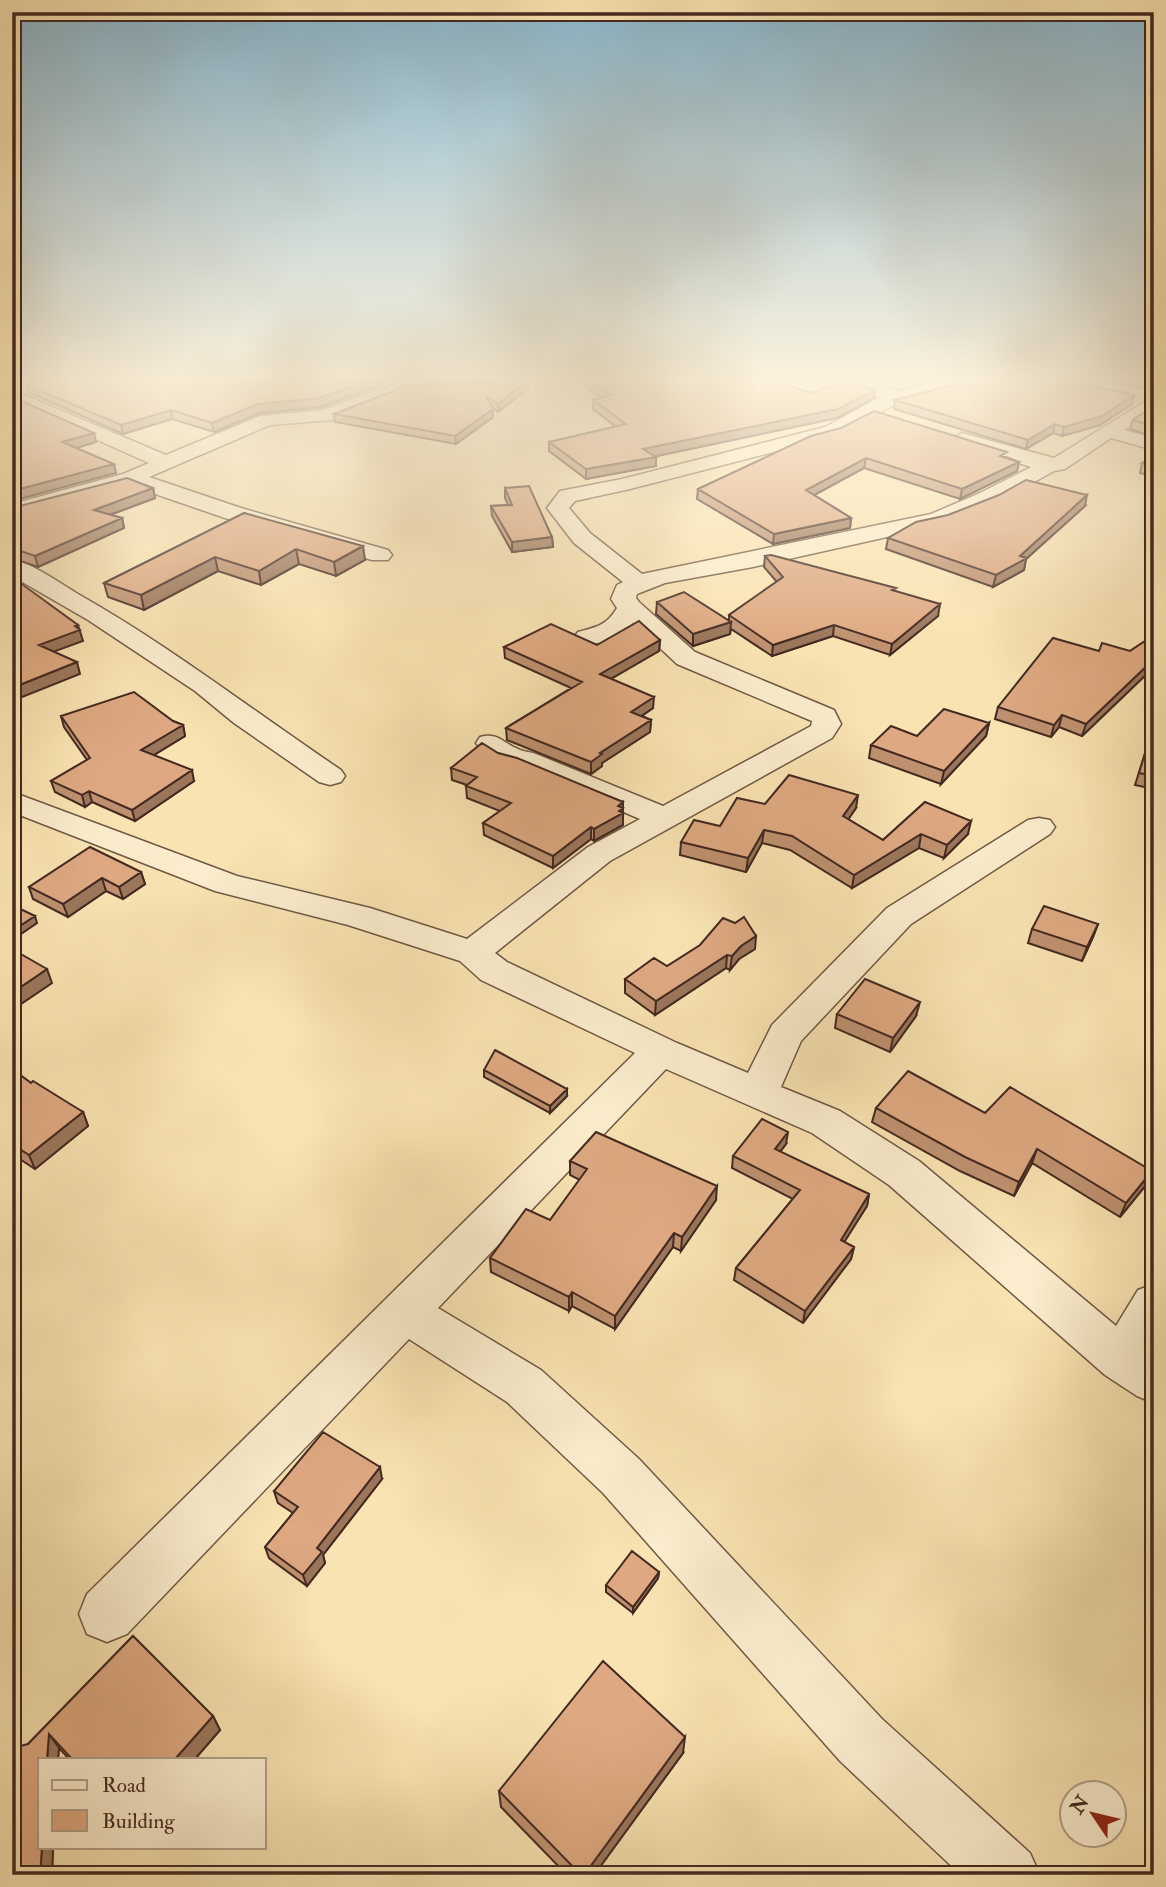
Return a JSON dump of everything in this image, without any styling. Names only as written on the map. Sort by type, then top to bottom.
[{"type":"street","points":[[12,512],[130,478],[162,465]]},
{"type":"street","points":[[472,953],[599,854],[822,732],[827,724],[824,716],[686,658],[558,508],[568,496],[700,465]]},
{"type":"street","points":[[587,637],[611,632],[620,627],[634,595],[652,578],[745,564],[770,555],[937,519],[988,498],[1049,465]]},
{"type":"street","points":[[130,478],[233,513],[380,555]]},
{"type":"street","points":[[12,566],[97,615],[205,685],[244,718],[330,776]]},
{"type":"street","points":[[490,743],[510,757],[526,760],[665,818]]},
{"type":"street","points":[[12,801],[227,884],[358,915],[472,953],[494,971],[662,1052],[826,1122],[904,1173],[1138,1371],[1154,1304]]},
{"type":"street","points":[[759,1093],[785,1034],[899,916],[1039,827]]},
{"type":"street","points":[[107,1614],[662,1050]]},
{"type":"street","points":[[405,1312],[524,1386],[621,1476],[861,1740],[1008,1875]]},
{"type":"building","points":[[12,465],[110,465],[12,491]]},
{"type":"building","points":[[581,465],[609,465],[586,469]]},
{"type":"building","points":[[749,465],[853,465],[806,490],[851,518],[774,534],[698,489]]},
{"type":"building","points":[[888,465],[1013,465],[962,489]]},
{"type":"building","points":[[127,478],[153,488],[94,510],[122,518],[35,556],[12,548],[12,508]]},
{"type":"building","points":[[1026,480],[1087,495],[1020,556],[1027,558],[996,575],[888,538],[916,522],[948,515],[999,495]]},
{"type":"building","points":[[529,486],[552,537],[512,542],[491,506],[512,505],[505,488]]},
{"type":"building","points":[[244,513],[363,546],[334,562],[296,549],[259,571],[215,557],[141,595],[104,583]]},
{"type":"building","points":[[771,555],[896,588],[892,590],[940,604],[892,644],[834,625],[773,645],[729,615],[783,577],[765,556]]},
{"type":"building","points":[[12,577],[78,625],[75,626],[80,630],[39,645],[77,662],[12,688]]},
{"type":"building","points":[[684,592],[731,622],[693,634],[657,602]]},
{"type":"building","points":[[639,621],[660,640],[600,674],[654,697],[631,712],[651,720],[600,753],[602,754],[591,762],[506,728],[582,682],[504,647],[551,624],[597,645]]},
{"type":"building","points":[[1154,635],[1154,659],[1086,724],[1062,715],[1054,725],[998,707],[1053,638],[1099,651],[1102,643],[1130,651]]},
{"type":"building","points":[[134,692],[173,721],[183,725],[141,750],[192,770],[132,810],[89,791],[82,795],[51,781],[90,758],[61,716]]},
{"type":"building","points":[[944,709],[989,723],[944,771],[871,745],[891,726],[917,736]]},
{"type":"building","points":[[482,743],[498,753],[517,758],[623,802],[618,806],[623,808],[619,811],[623,813],[594,829],[591,827],[553,856],[483,823],[511,803],[466,786],[477,777],[451,768]]},
{"type":"building","points":[[1147,747],[1154,749],[1154,776],[1139,773]]},
{"type":"building","points":[[789,775],[858,795],[843,816],[883,840],[925,802],[971,821],[947,845],[921,834],[854,875],[792,836],[764,830],[748,858],[681,842],[694,820],[720,826],[737,798],[765,804]]},
{"type":"building","points":[[90,847],[141,872],[119,887],[102,878],[63,904],[29,887]]},
{"type":"building","points":[[12,905],[35,916],[12,931]]},
{"type":"building","points":[[1044,906],[1098,924],[1087,947],[1032,929]]},
{"type":"building","points":[[744,917],[756,936],[732,956],[727,955],[656,1001],[625,979],[654,958],[667,966],[700,945],[723,918],[735,923]]},
{"type":"building","points":[[12,949],[47,969],[12,993]]},
{"type":"building","points":[[865,979],[920,1002],[893,1038],[837,1014]]},
{"type":"building","points":[[495,1050],[567,1089],[550,1106],[484,1070]]},
{"type":"building","points":[[12,1069],[31,1083],[33,1081],[83,1112],[29,1155],[12,1144]]},
{"type":"building","points":[[908,1071],[985,1113],[1010,1087],[1152,1171],[1126,1203],[1037,1149],[1019,1182],[965,1157],[876,1108]]},
{"type":"building","points":[[762,1119],[788,1132],[775,1149],[869,1194],[841,1240],[854,1247],[805,1311],[736,1268],[800,1190],[733,1156]]},
{"type":"building","points":[[596,1132],[717,1186],[682,1237],[674,1233],[615,1316],[572,1292],[569,1297],[490,1258],[526,1209],[550,1220],[587,1169],[570,1161]]},
{"type":"building","points":[[323,1432],[380,1467],[317,1548],[322,1552],[303,1575],[265,1547],[298,1507],[274,1491]]},
{"type":"building","points":[[632,1551],[659,1572],[633,1607],[606,1585]]},
{"type":"building","points":[[133,1636],[213,1716],[176,1758],[71,1758],[49,1734],[47,1758],[38,1758],[38,1848],[42,1848],[40,1875],[12,1875],[12,1748],[28,1744]]},
{"type":"building","points":[[603,1661],[685,1737],[584,1875],[581,1875],[499,1791]]}]
